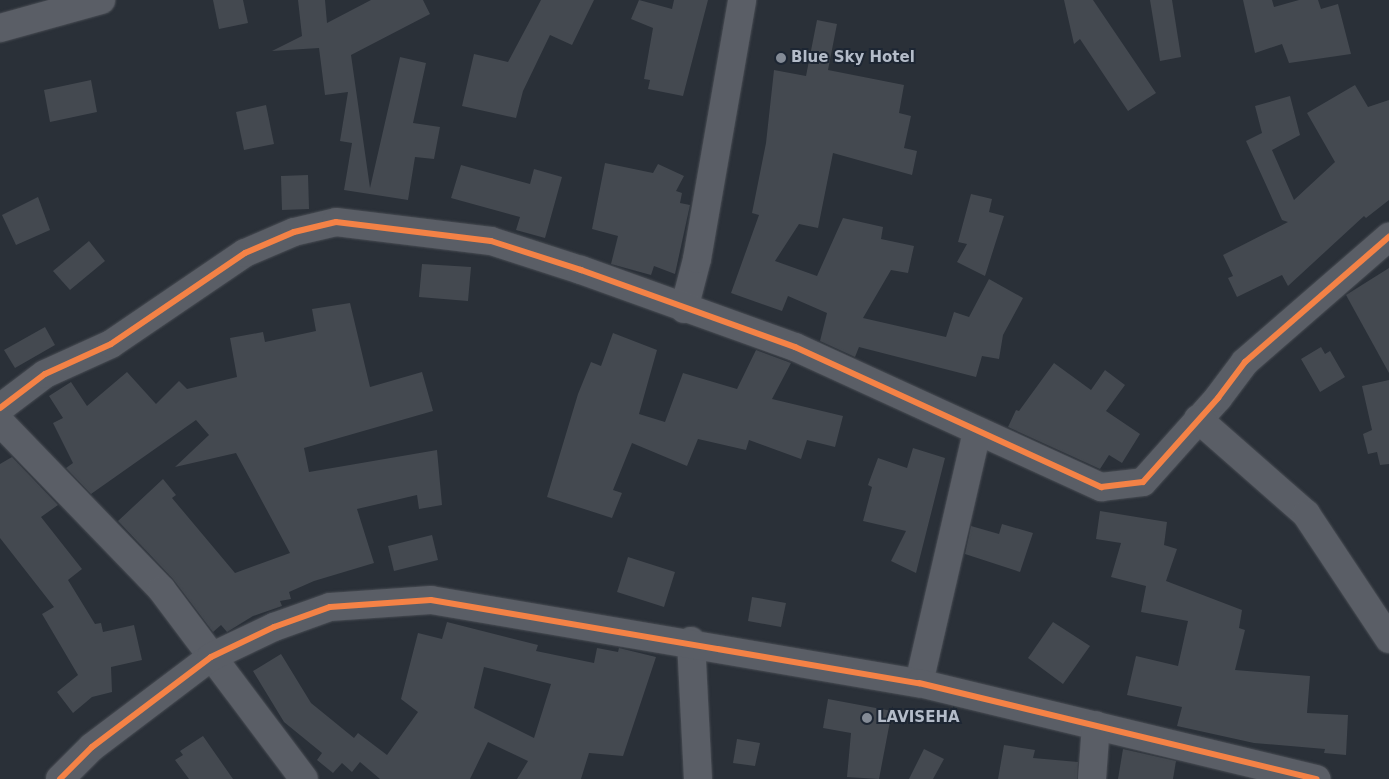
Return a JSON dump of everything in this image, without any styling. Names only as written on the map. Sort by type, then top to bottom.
[{"type":"street","points":[[0,28],[101,0]]},
{"type":"street","points":[[684,309],[697,259],[742,0]]},
{"type":"street","points":[[0,408],[45,374],[111,344],[246,253],[294,232],[336,222],[491,241],[795,348],[1101,488],[1143,482],[1245,362],[1389,237]]},
{"type":"street","points":[[1198,419],[1306,514],[1389,639]]},
{"type":"street","points":[[0,422],[162,590],[304,779]]},
{"type":"street","points":[[919,683],[977,432]]},
{"type":"street","points":[[60,779],[92,746],[211,657],[274,627],[330,607],[383,601],[430,600],[691,641],[919,683],[1317,779]]},
{"type":"street","points":[[691,641],[698,779]]},
{"type":"street","points":[[1092,779],[1096,726]]},
{"type":"building","points":[[213,0],[243,0],[248,23],[219,29]]},
{"type":"building","points":[[298,0],[325,0],[327,23],[371,0],[423,0],[430,14],[351,55],[370,188],[400,57],[426,63],[413,123],[440,127],[434,159],[415,157],[408,200],[344,190],[352,143],[340,141],[348,92],[325,95],[319,48],[272,51],[302,36]]},
{"type":"building","points":[[541,0],[594,0],[572,45],[550,35],[523,91],[516,118],[462,106],[474,54],[508,62]]},
{"type":"building","points":[[639,0],[672,9],[674,0],[708,0],[683,96],[648,89],[650,80],[644,79],[653,28],[631,19]]},
{"type":"building","points":[[1064,0],[1093,0],[1156,93],[1128,111],[1080,39],[1074,44]]},
{"type":"building","points":[[1150,0],[1172,0],[1181,57],[1160,61]]},
{"type":"building","points":[[1243,0],[1272,0],[1274,7],[1299,0],[1318,0],[1321,9],[1338,4],[1351,54],[1289,63],[1282,44],[1255,53]]},
{"type":"building","points":[[817,20],[837,24],[828,70],[904,85],[899,113],[911,116],[904,148],[917,151],[912,175],[833,153],[818,228],[799,224],[775,261],[817,276],[843,218],[883,227],[881,239],[914,246],[908,273],[891,270],[863,318],[946,337],[954,312],[969,317],[989,279],[1023,298],[1003,335],[999,359],[982,356],[976,377],[859,347],[855,357],[820,341],[827,313],[788,296],[782,311],[731,293],[759,215],[752,213],[766,143],[774,70],[806,76]]},
{"type":"building","points":[[91,80],[97,112],[50,122],[44,90]]},
{"type":"building","points":[[1355,85],[1368,107],[1389,100],[1389,200],[1366,218],[1364,216],[1288,286],[1282,275],[1237,297],[1228,278],[1233,276],[1223,255],[1288,222],[1282,220],[1246,141],[1262,133],[1255,106],[1290,96],[1300,135],[1272,150],[1294,200],[1335,162],[1307,113]]},
{"type":"building","points":[[266,105],[274,144],[244,150],[236,112]]},
{"type":"building","points":[[605,163],[653,173],[658,164],[684,176],[676,191],[682,193],[680,203],[690,205],[675,274],[654,266],[651,275],[611,264],[618,236],[592,229]]},
{"type":"building","points":[[461,165],[530,184],[534,169],[562,177],[545,238],[516,230],[520,217],[451,198]]},
{"type":"building","points":[[308,175],[309,209],[282,210],[281,176]]},
{"type":"building","points":[[971,194],[992,199],[989,212],[1004,216],[985,276],[957,262],[967,244],[958,242]]},
{"type":"building","points":[[38,197],[50,230],[16,245],[2,215]]},
{"type":"building","points":[[89,241],[105,261],[70,290],[53,271]]},
{"type":"building","points":[[422,264],[471,267],[468,301],[419,297]]},
{"type":"building","points":[[1389,268],[1389,373],[1346,295]]},
{"type":"building","points":[[350,303],[370,387],[422,372],[433,411],[304,448],[309,472],[437,450],[442,505],[419,509],[417,495],[357,509],[374,563],[314,581],[289,592],[291,599],[280,601],[282,606],[253,616],[227,632],[221,625],[213,632],[173,579],[118,521],[163,479],[176,495],[172,498],[235,573],[290,553],[236,453],[175,467],[209,435],[196,420],[91,494],[66,468],[73,463],[53,423],[63,418],[49,396],[71,382],[87,406],[127,372],[156,404],[179,381],[187,389],[237,377],[230,338],[263,332],[265,342],[316,331],[312,309]]},
{"type":"building","points":[[45,327],[55,345],[15,368],[4,350]]},
{"type":"building","points":[[613,333],[657,350],[639,414],[665,422],[683,373],[737,389],[756,350],[791,363],[772,399],[843,416],[835,447],[807,440],[801,459],[749,440],[746,450],[698,439],[687,466],[632,443],[613,490],[622,493],[612,518],[547,497],[578,394],[591,362],[601,366]]},
{"type":"building","points":[[1321,347],[1325,354],[1330,351],[1345,377],[1320,392],[1301,359]]},
{"type":"building","points":[[1054,363],[1091,390],[1105,370],[1125,385],[1106,411],[1140,434],[1122,463],[1109,455],[1100,469],[1008,427],[1016,410],[1019,411]]},
{"type":"building","points":[[1389,380],[1389,464],[1380,465],[1377,452],[1368,454],[1363,434],[1372,430],[1362,386]]},
{"type":"building","points":[[913,448],[945,458],[916,573],[891,561],[906,531],[863,521],[872,487],[868,485],[878,458],[907,468]]},
{"type":"building","points":[[12,457],[58,505],[41,517],[82,569],[68,580],[95,624],[101,623],[103,632],[134,625],[142,660],[111,667],[112,692],[92,697],[73,713],[57,692],[78,675],[42,614],[54,607],[0,538],[0,464]]},
{"type":"building","points":[[1100,511],[1167,522],[1164,545],[1177,549],[1166,581],[1242,610],[1239,628],[1245,630],[1235,670],[1310,676],[1307,713],[1348,715],[1346,755],[1324,753],[1325,749],[1254,743],[1177,726],[1182,707],[1127,695],[1136,656],[1178,666],[1188,621],[1141,612],[1146,586],[1111,577],[1121,543],[1096,539]]},
{"type":"building","points":[[1002,524],[1033,533],[1020,572],[965,554],[971,526],[999,534]]},
{"type":"building","points":[[432,535],[438,560],[394,571],[388,546]]},
{"type":"building","points":[[628,557],[675,572],[664,607],[617,592]]},
{"type":"building","points":[[752,597],[786,603],[781,627],[748,621]]},
{"type":"building","points":[[447,622],[538,645],[536,651],[594,663],[597,648],[618,652],[619,648],[656,657],[623,756],[589,753],[581,779],[517,779],[528,761],[488,742],[470,779],[380,779],[360,762],[352,772],[342,763],[333,773],[317,760],[322,753],[284,722],[253,671],[281,654],[311,703],[354,738],[358,733],[387,755],[418,712],[401,699],[418,633],[442,639]],"holes":[[[484,667],[551,684],[534,738],[474,708]]]},
{"type":"building","points":[[1053,622],[1090,646],[1063,684],[1028,658]]},
{"type":"building","points":[[828,699],[892,711],[879,779],[847,777],[851,733],[823,728]]},
{"type":"building","points":[[203,736],[233,779],[189,779],[175,760],[183,755],[180,751]]},
{"type":"building","points":[[737,739],[760,743],[755,766],[733,763]]},
{"type":"building","points":[[1004,745],[1035,750],[1033,758],[1078,762],[1077,779],[998,779]]},
{"type":"building","points":[[924,749],[944,759],[933,779],[909,779]]},
{"type":"building","points":[[1123,749],[1176,761],[1173,779],[1118,779]]},
{"type":"cycle path","points":[[0,408],[45,374],[111,344],[245,253],[294,232],[336,222],[491,241],[581,270],[795,347],[1101,487],[1143,482],[1218,398],[1245,362],[1389,237]]},
{"type":"cycle path","points":[[60,779],[92,747],[211,657],[274,627],[330,607],[431,600],[919,683],[1317,779]]},
{"type":"place","name":"Blue Sky Hotel","points":[[781,58]]},
{"type":"place","name":"LAVISEHA","points":[[867,718]]}]
